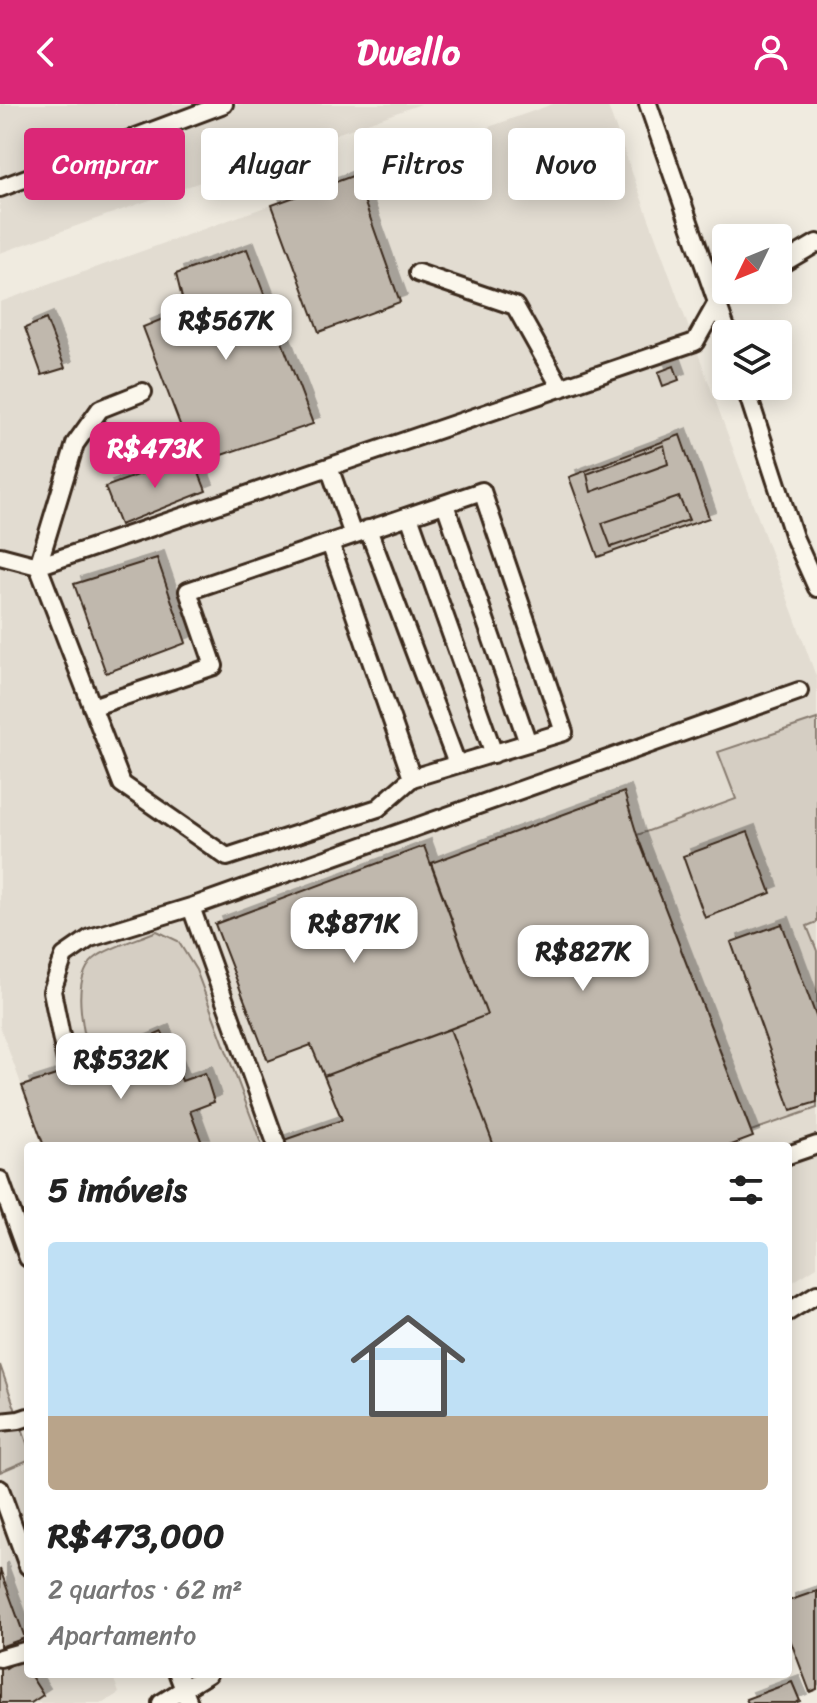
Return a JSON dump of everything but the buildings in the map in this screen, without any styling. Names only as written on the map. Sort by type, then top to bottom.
[{"type":"lane","points":[[0,188],[224,104]]},
{"type":"lane","points":[[648,104],[712,284]]},
{"type":"lane","points":[[792,258],[817,243]]},
{"type":"lane","points":[[418,273],[515,306],[561,388]]},
{"type":"lane","points":[[0,556],[38,566],[695,342],[716,304]]},
{"type":"lane","points":[[92,707],[214,666],[188,591],[482,491],[564,732],[412,778],[378,808],[227,857],[122,784],[92,707],[38,566],[75,444],[100,409],[143,392]]},
{"type":"lane","points":[[750,400],[794,537],[817,588]]},
{"type":"lane","points":[[329,467],[361,532],[457,764]]},
{"type":"lane","points":[[445,504],[528,743]]},
{"type":"lane","points":[[409,516],[494,754]]},
{"type":"lane","points":[[330,543],[412,778]]},
{"type":"lane","points":[[68,1071],[52,991],[64,956],[90,938],[191,907],[799,691]]},
{"type":"lane","points":[[191,907],[276,1142]]},
{"type":"lane","points":[[792,1154],[817,1145]]},
{"type":"lane","points":[[0,1180],[24,1247]]},
{"type":"lane","points":[[792,1310],[817,1294]]},
{"type":"lane","points":[[0,1422],[24,1418]]},
{"type":"lane","points":[[0,1489],[24,1555]]},
{"type":"lane","points":[[0,1658],[24,1651]]},
{"type":"lane","points":[[161,1703],[202,1678]]},
{"type":"shaded area","points":[[0,104],[421,104],[338,133],[338,128],[201,128],[201,182],[185,188],[185,128],[24,128],[24,200],[150,200],[0,253]]},
{"type":"shaded area","points":[[553,104],[607,104],[616,128],[508,128],[508,200],[625,200],[625,153],[712,392],[712,400],[715,400],[817,679],[817,1267],[792,1283],[792,1142],[43,1142],[0,1027],[0,302],[285,200],[338,200],[338,181],[354,175],[354,200],[492,200],[492,128],[486,128]]},
{"type":"shaded area","points":[[817,719],[817,922],[807,926],[817,951],[817,1108],[751,1131],[637,835],[736,799],[718,752]]},
{"type":"shaded area","points":[[157,931],[178,941],[196,970],[260,1142],[202,1142],[190,1111],[214,1102],[204,1073],[182,1081],[90,1064],[80,1006],[83,977],[98,956]]},
{"type":"shaded area","points":[[0,1365],[24,1434],[24,1678],[113,1678],[119,1693],[103,1703],[0,1703]]},
{"type":"shaded area","points":[[0,1365],[24,1434],[24,1462],[0,1472]]}]
